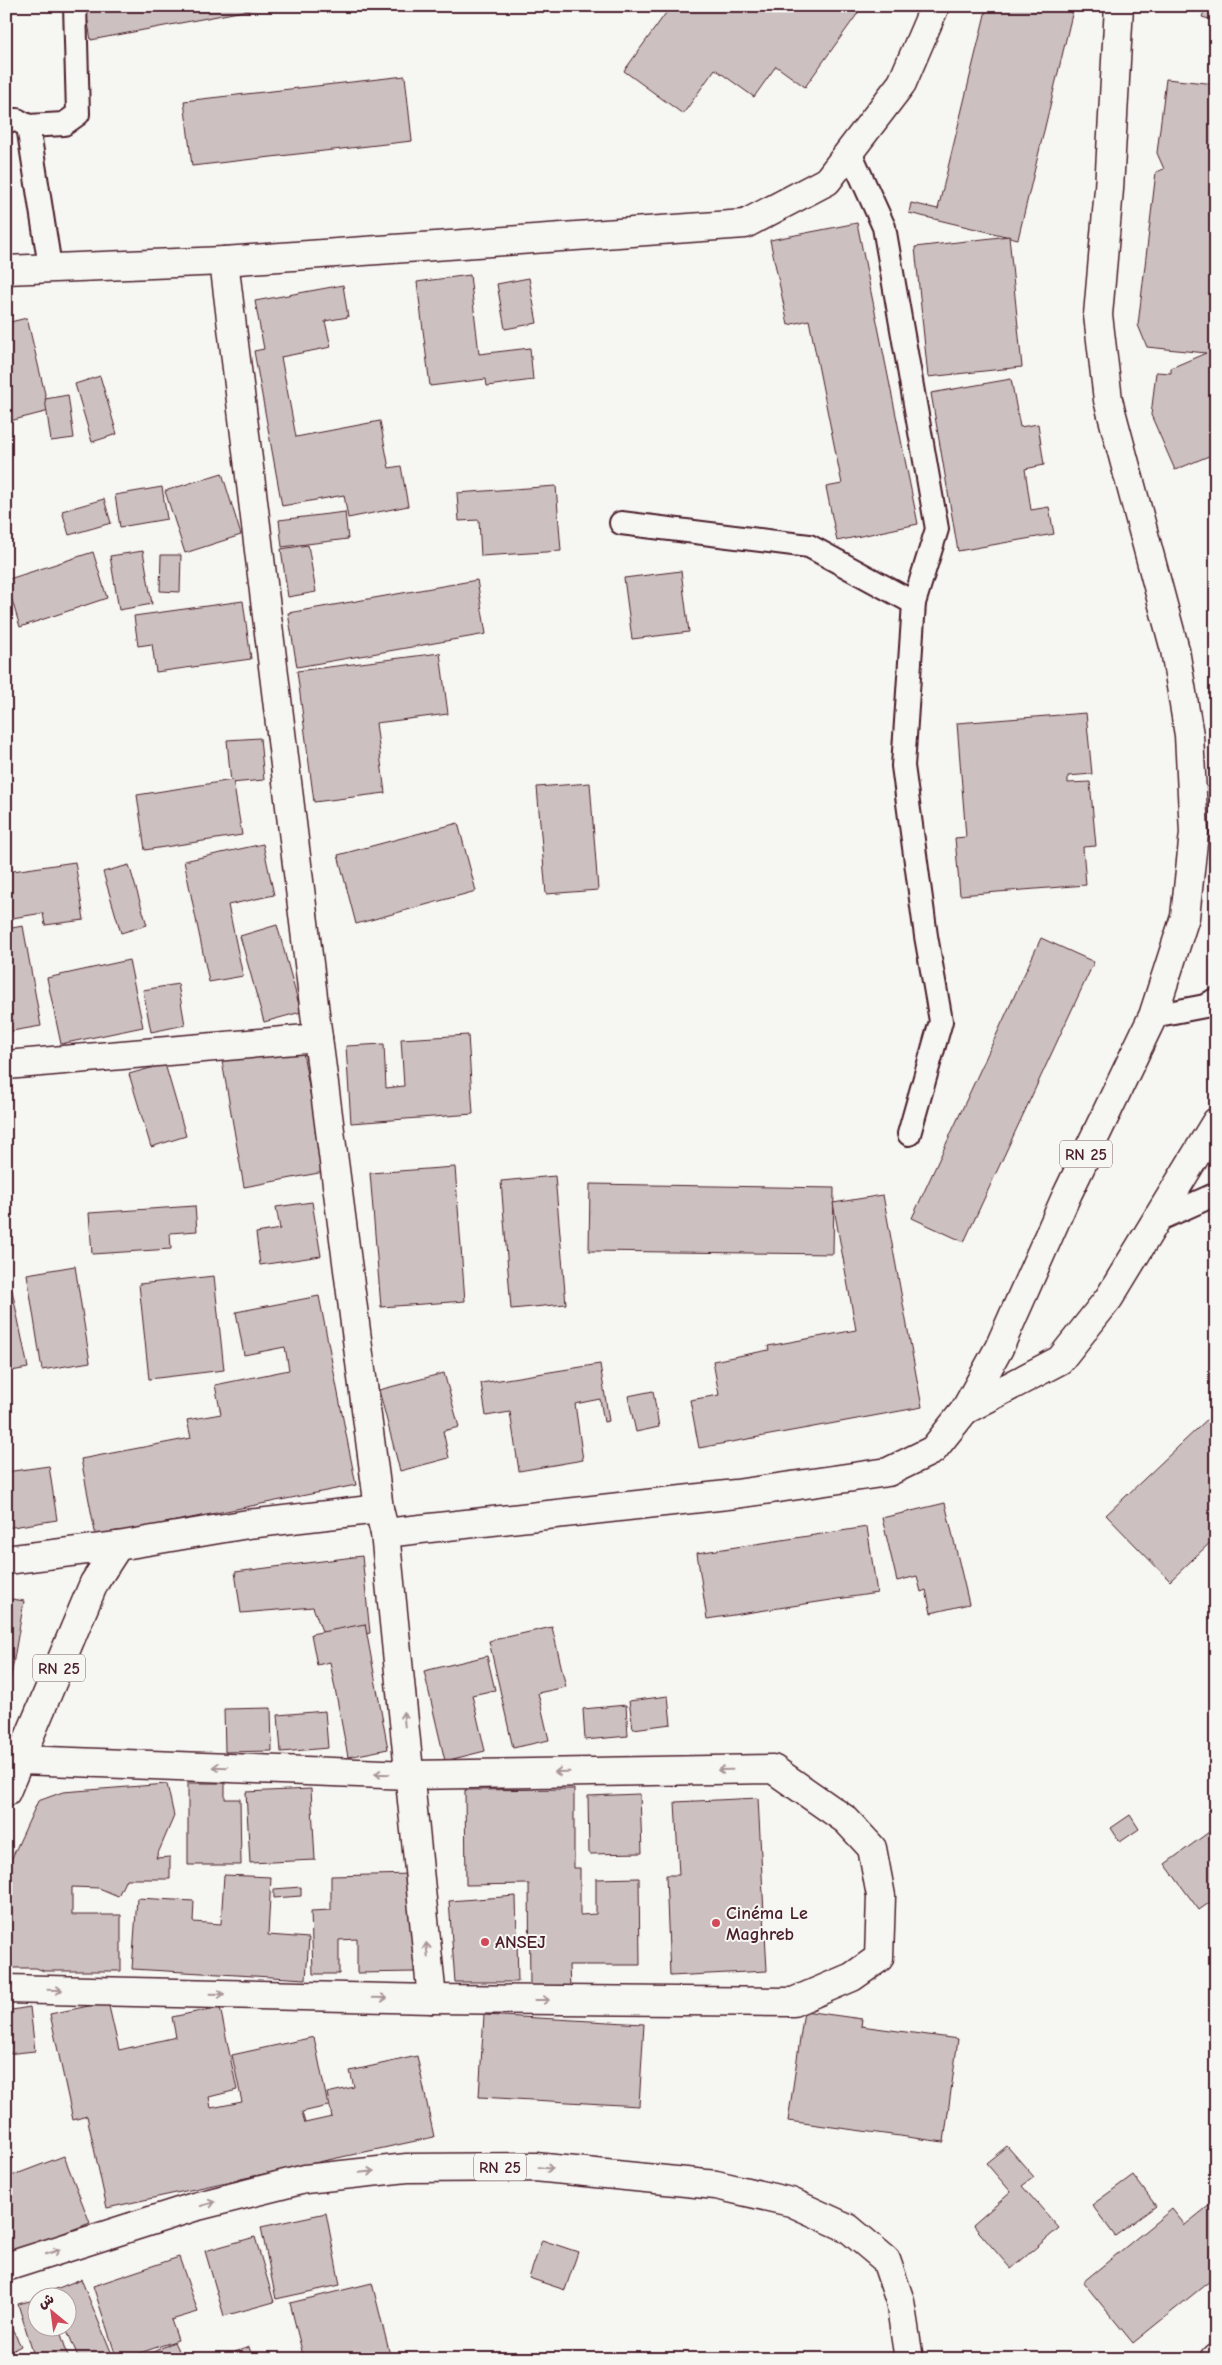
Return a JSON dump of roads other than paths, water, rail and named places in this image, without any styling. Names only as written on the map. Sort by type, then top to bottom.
[{"type":"street","points":[[6,270],[224,261],[745,224],[827,181],[902,83],[934,6]]},
{"type":"street","name":"RN 25","points":[[6,1792],[94,1583],[118,1546],[248,1524],[382,1521],[736,1494],[888,1472],[933,1450],[965,1410],[999,1348],[1065,1199],[1153,1016],[1184,917],[1194,833],[1189,735],[1175,650],[1108,400],[1098,315],[1109,189],[1119,6]]},
{"type":"street","points":[[224,261],[318,1038],[382,1521],[432,1999]]},
{"type":"street","points":[[6,1065],[318,1038]]},
{"type":"street","points":[[965,1410],[1060,1360],[1109,1298],[1216,1122]]},
{"type":"street","points":[[6,1560],[118,1546]]},
{"type":"street","points":[[6,1989],[432,1999],[793,2002],[852,1977],[879,1958],[881,1896],[872,1848],[846,1820],[774,1769],[410,1775],[21,1760]]},
{"type":"street","name":"RN 25","points":[[6,2267],[194,2208],[305,2179],[407,2168],[534,2167],[716,2185],[791,2202],[848,2228],[886,2260],[900,2301],[908,2353],[906,2359]]},
{"type":"lane","points":[[50,267],[17,123],[64,124],[78,114],[75,6]]},
{"type":"lane","points":[[850,152],[884,227],[937,529],[914,604],[903,766],[926,936],[941,1021],[909,1134]]},
{"type":"lane","points":[[621,523],[809,546],[914,604]]},
{"type":"lane","points":[[1153,1016],[1205,1006],[1216,999]]},
{"type":"lane","points":[[1156,1221],[1216,1194]]},
{"type":"place","name":"Cinéma Le Maghreb","points":[[716,1923]]},
{"type":"place","name":"ANSEJ","points":[[485,1942]]}]
